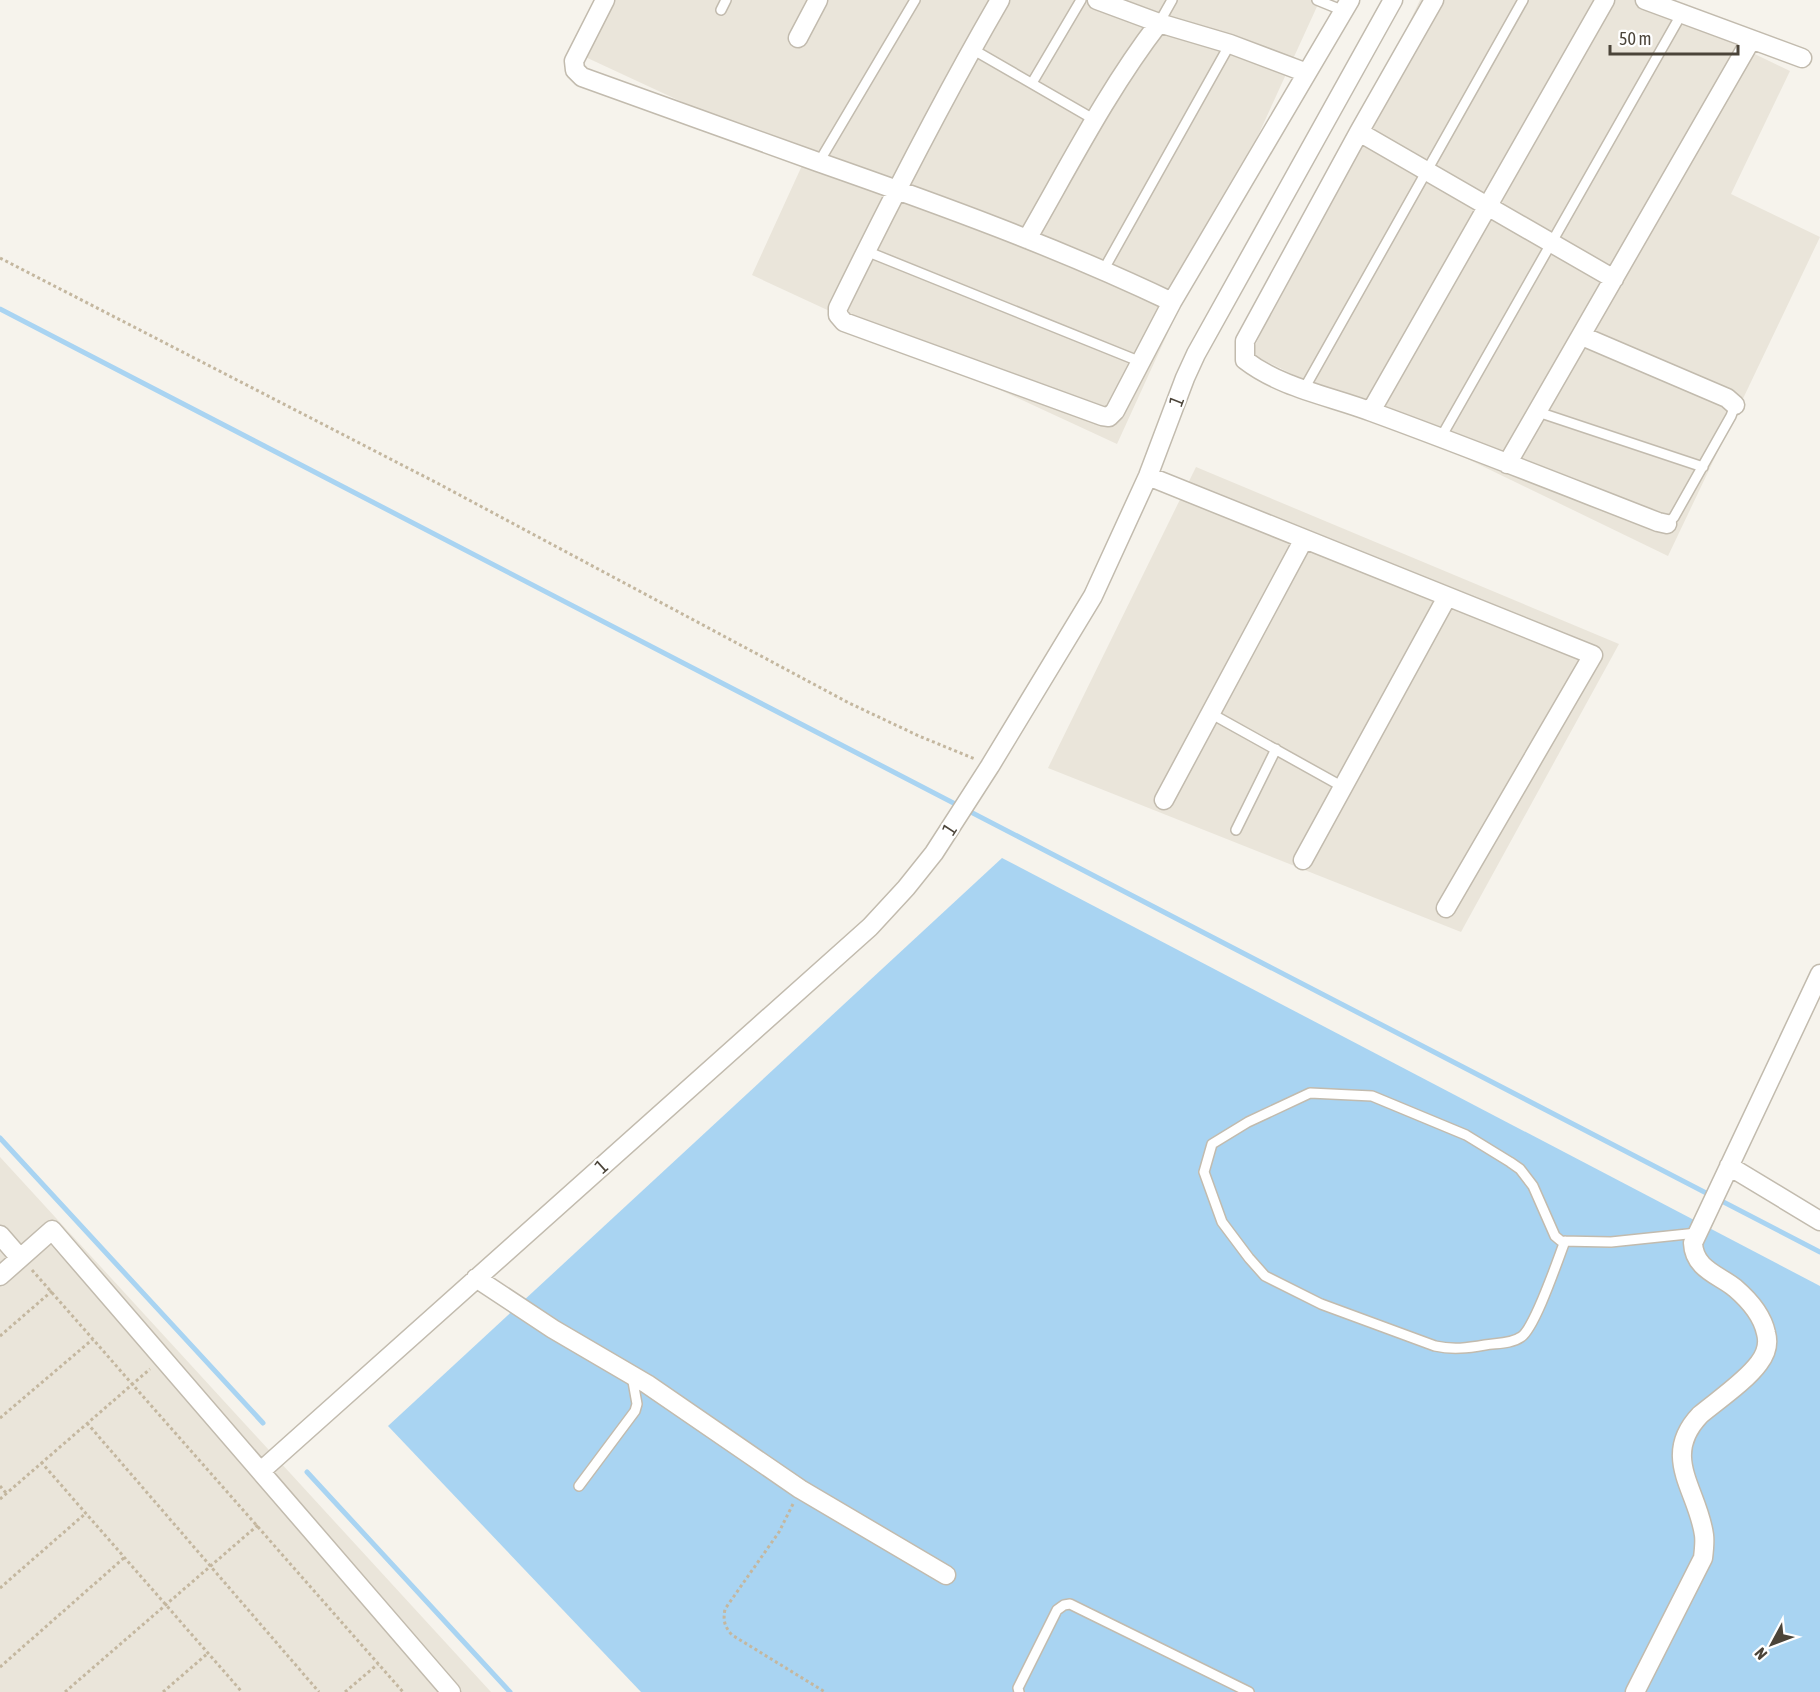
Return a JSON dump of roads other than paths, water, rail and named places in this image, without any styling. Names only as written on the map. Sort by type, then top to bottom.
[{"type":"street","points":[[605,0],[574,61],[575,70],[582,77],[897,189],[1027,238],[1104,269],[1172,302]]},
{"type":"street","points":[[798,39],[818,0]]},
{"type":"street","points":[[1000,0],[897,189],[838,308],[838,315],[844,322],[1109,417],[1115,411],[1172,302],[1347,5]]},
{"type":"street","points":[[1097,0],[1160,23],[1230,44],[1307,73]]},
{"type":"street","name":"1","points":[[261,1471],[870,927],[934,853],[1094,596],[1148,476],[1196,354],[1393,0]]},
{"type":"street","points":[[1434,0],[1245,341],[1245,360],[1259,371],[1304,389],[1371,411],[1667,524]]},
{"type":"street","points":[[1371,411],[1605,0]]},
{"type":"street","points":[[1645,0],[1802,58]]},
{"type":"street","points":[[1027,238],[1095,120],[1141,46],[1160,23]]},
{"type":"street","points":[[1507,464],[1752,40]]},
{"type":"street","points":[[1359,132],[1614,279]]},
{"type":"street","points":[[1582,336],[1727,398],[1735,405]]},
{"type":"street","points":[[1148,476],[1593,655],[1446,908]]},
{"type":"street","points":[[1164,800],[1304,539]]},
{"type":"street","points":[[1303,860],[1447,597]]},
{"type":"street","points":[[1635,1692],[1702,1558],[1704,1535],[1685,1476],[1681,1458],[1683,1444],[1700,1415],[1753,1371],[1766,1352],[1768,1340],[1758,1313],[1748,1300],[1733,1286],[1706,1270],[1699,1261],[1693,1243],[1820,974]]},
{"type":"street","points":[[1727,1171],[1820,1221]]},
{"type":"street","points":[[0,1276],[52,1230],[451,1692]]},
{"type":"street","points":[[0,1235],[20,1258]]},
{"type":"street","points":[[476,1278],[553,1329],[632,1376],[800,1489],[946,1575]]},
{"type":"lane","points":[[721,10],[726,0]]},
{"type":"lane","points":[[819,162],[915,0]]},
{"type":"lane","points":[[1032,84],[1082,0]]},
{"type":"lane","points":[[1160,23],[1172,0]]},
{"type":"lane","points":[[1317,0],[1347,5]]},
{"type":"lane","points":[[1304,389],[1523,0]]},
{"type":"lane","points":[[1440,439],[1682,14]]},
{"type":"lane","points":[[1104,269],[1230,44]]},
{"type":"lane","points":[[972,49],[1095,120]]},
{"type":"lane","points":[[866,251],[1141,362]]},
{"type":"lane","points":[[1667,524],[1674,517],[1703,467],[1735,405]]},
{"type":"lane","points":[[1538,412],[1703,467]]},
{"type":"lane","points":[[1210,713],[1343,787]]},
{"type":"lane","points":[[1236,830],[1276,749]]},
{"type":"lane","points":[[1565,1241],[1526,1333],[1510,1341],[1456,1349],[1435,1346],[1321,1304],[1265,1276],[1222,1222],[1204,1172],[1212,1144],[1248,1122],[1310,1093],[1372,1096],[1466,1135],[1520,1169],[1533,1186],[1558,1239],[1611,1242],[1697,1233]]},
{"type":"lane","points":[[579,1486],[634,1411],[637,1404],[632,1376]]},
{"type":"lane","points":[[1019,1692],[1018,1688],[1057,1610],[1070,1604],[1249,1692]]},
{"type":"water","points":[[1002,858],[1820,1286],[1820,1692],[641,1692],[388,1426]]},
{"type":"waterway","points":[[0,309],[1820,1252]]},
{"type":"waterway","points":[[0,1138],[263,1423]]},
{"type":"waterway","points":[[307,1472],[510,1692]]}]
